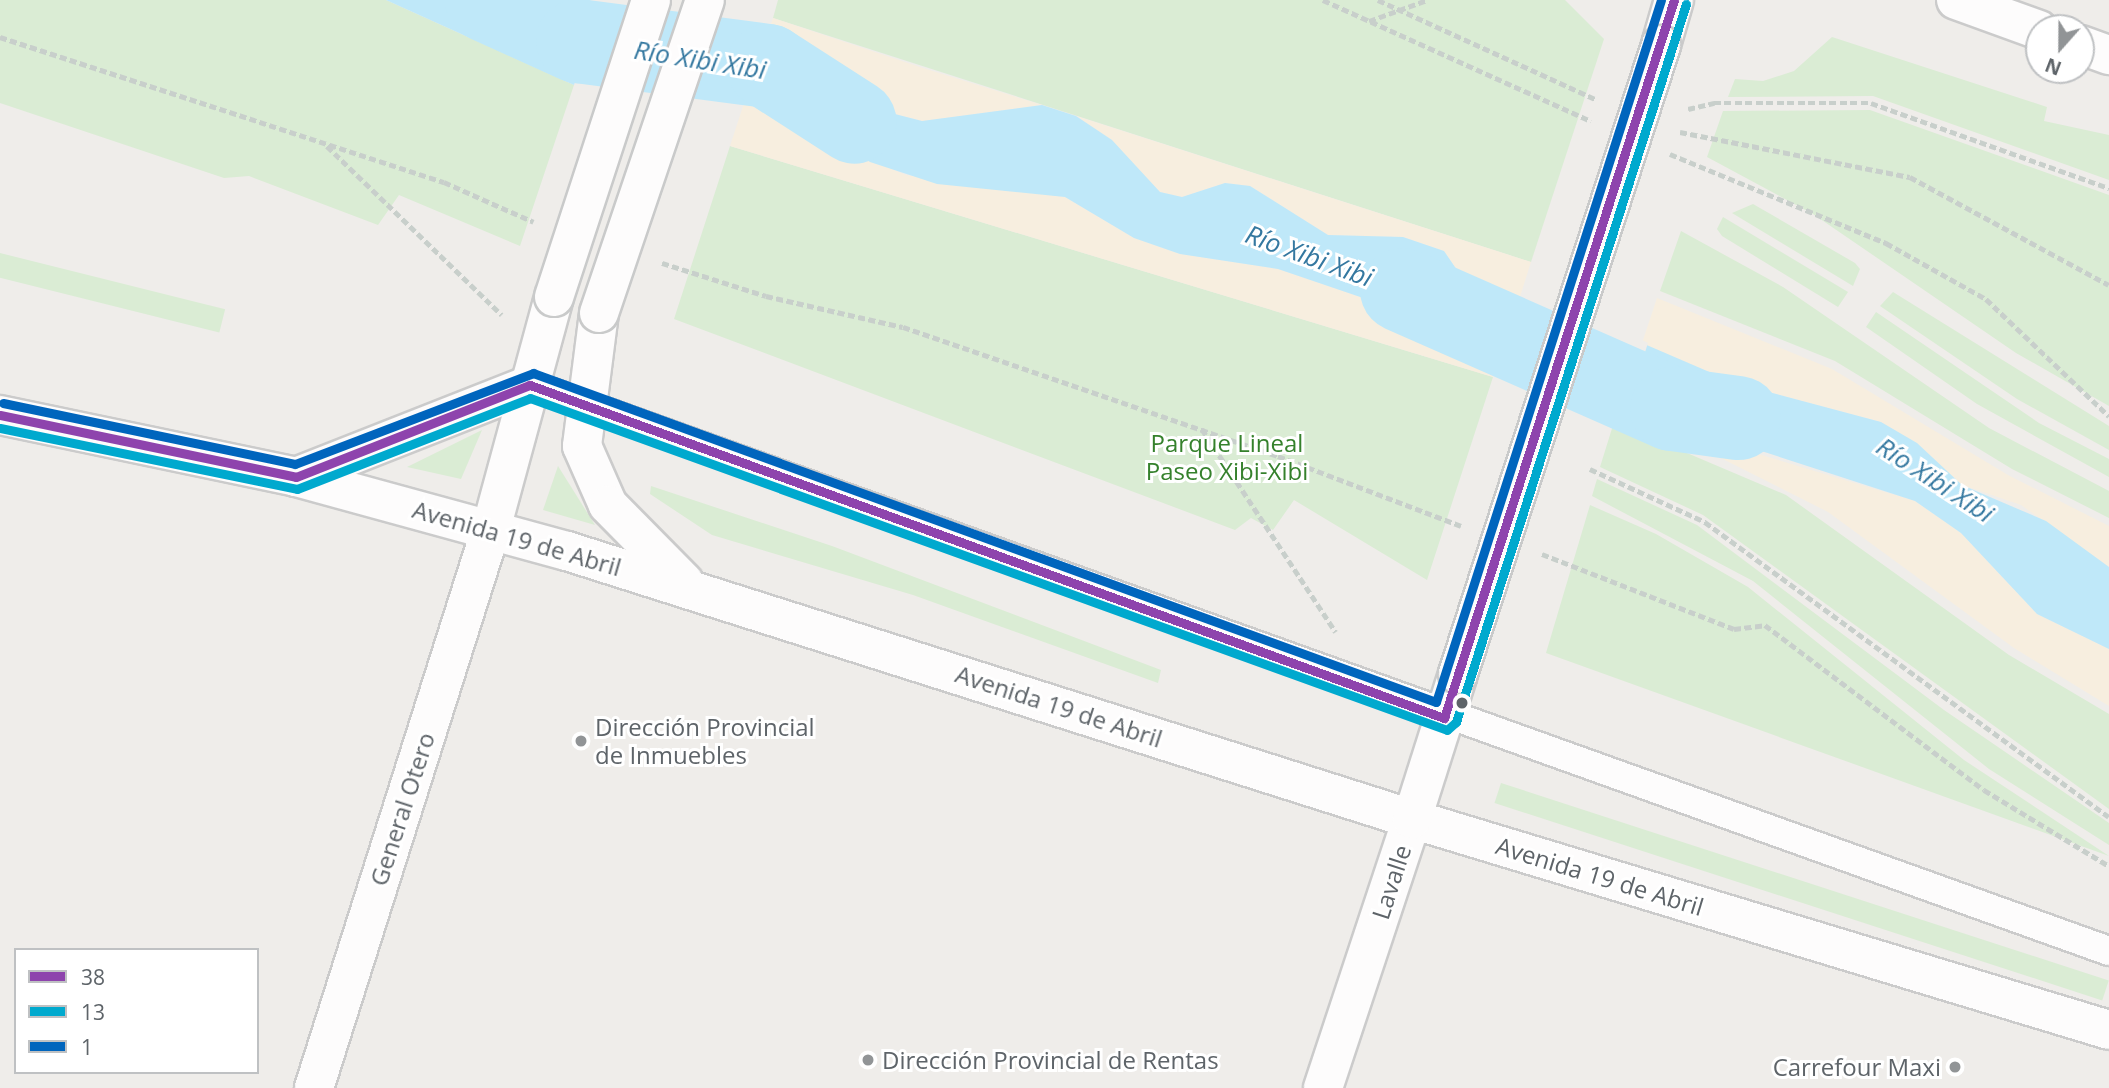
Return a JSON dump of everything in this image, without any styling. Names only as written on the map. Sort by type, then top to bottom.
[{"type":"main road","name":"General Otero","points":[[314,1088],[491,529],[554,297],[652,0]]},
{"type":"main road","points":[[693,590],[642,544],[597,486],[582,446],[583,401],[599,313],[705,0]]},
{"type":"main road","name":"Lavalle","points":[[1323,1088],[1412,819],[1674,0]]},
{"type":"main road","points":[[1956,0],[2025,25]]},
{"type":"main road","points":[[296,477],[530,385]]},
{"type":"main road","name":"Avenida 19 de Abril","points":[[0,415],[296,477],[491,529],[693,590],[1412,819],[2109,1030]]},
{"type":"lane","points":[[530,385],[583,401],[1444,718],[2109,951]]},
{"type":"path","points":[[1323,0],[1605,127]]},
{"type":"path","points":[[1378,0],[1606,104]]},
{"type":"path","points":[[1368,21],[1427,0]]},
{"type":"path","points":[[0,37],[444,182],[492,209],[545,226]]},
{"type":"path","points":[[1679,111],[1714,103],[1871,103],[2109,188]]},
{"type":"path","points":[[1673,131],[1910,177],[2109,285]]},
{"type":"path","points":[[326,145],[503,316]]},
{"type":"path","points":[[1666,153],[1886,243],[1986,299],[2109,416]]},
{"type":"path","points":[[649,259],[766,296],[903,327],[1201,428],[1472,530]]},
{"type":"path","points":[[1201,428],[1344,645]]},
{"type":"path","points":[[1590,469],[1705,522],[2109,817]]},
{"type":"path","points":[[1537,553],[1734,629],[1765,625],[1984,790],[2109,866]]},
{"type":"green space","points":[[0,0],[386,0],[574,85],[520,246],[399,195],[378,225],[249,176],[224,178],[0,103]]},
{"type":"green space","points":[[778,0],[1565,0],[1604,39],[1531,262],[773,18]]},
{"type":"green space","points":[[1832,37],[2047,107],[2044,121],[2109,135],[2109,180],[1873,96],[1728,97],[1735,79],[1763,81],[1794,71]]},
{"type":"green space","points":[[1870,110],[2109,195],[2109,406],[2016,353],[1813,214],[1707,157],[1723,111]]},
{"type":"green space","name":"Parque Lineal Paseo Xibi-Xibi","points":[[730,146],[1493,377],[1427,580],[1294,500],[1273,530],[1251,518],[1235,530],[674,319]]},
{"type":"green space","points":[[1753,204],[1855,263],[1860,269],[1853,286],[1732,213]]},
{"type":"green space","points":[[1723,217],[1848,292],[1838,307],[1722,236],[1717,229]]},
{"type":"green space","points":[[1681,231],[1783,287],[1989,428],[2109,491],[2109,518],[2012,469],[1835,361],[1660,291]]},
{"type":"green space","points":[[0,253],[225,309],[219,332],[0,278]]},
{"type":"green space","points":[[1893,292],[2109,426],[2109,450],[2017,399],[1880,306]]},
{"type":"green space","points":[[1876,312],[2039,423],[2109,459],[2109,477],[1977,404],[1866,327]]},
{"type":"green space","points":[[1614,422],[1786,495],[2009,655],[2109,714],[2109,809],[1703,515],[1600,467]]},
{"type":"green space","points":[[482,430],[461,479],[407,467]]},
{"type":"green space","points":[[558,466],[595,525],[543,510]]},
{"type":"green space","points":[[1597,479],[1697,525],[1944,710],[2109,823],[2109,845],[1989,769],[1753,581],[1592,496]]},
{"type":"green space","points":[[651,486],[832,546],[1161,670],[1158,683],[913,595],[712,535],[650,494]]},
{"type":"green space","points":[[1590,505],[1656,534],[1748,587],[1964,760],[2109,856],[1546,653]]},
{"type":"green space","points":[[1501,783],[2109,980],[2102,1000],[1495,803]]},
{"type":"sand","points":[[773,18],[1042,105],[923,121],[887,112],[840,71],[768,33]]},
{"type":"sand","points":[[746,97],[784,103],[851,152],[906,175],[1065,197],[1134,238],[1180,254],[1278,269],[1419,317],[1500,356],[1493,377],[730,146]]},
{"type":"sand","points":[[1076,116],[1531,262],[1518,303],[1457,270],[1444,251],[1403,237],[1328,235],[1250,186],[1225,183],[1182,197],[1160,192],[1112,141]]},
{"type":"sand","points":[[1657,298],[1832,369],[2008,475],[2109,526],[2109,567],[2021,505],[1962,485],[1881,422],[1735,383],[1659,354],[1642,343]]},
{"type":"sand","points":[[1698,436],[1915,501],[1961,533],[2037,614],[2109,649],[2109,706],[2014,648],[1828,512],[1679,437]]},
{"type":"water","points":[[386,0],[573,0],[597,17],[574,85]]},
{"type":"water","points":[[768,33],[840,71],[887,112],[922,121],[1042,105],[1076,116],[1112,140],[1160,192],[1182,197],[1225,183],[1250,186],[1328,235],[1403,237],[1444,251],[1457,270],[1518,303],[1500,356],[1419,317],[1278,269],[1180,254],[1134,238],[1065,197],[937,184],[870,162],[784,103],[746,97]]},
{"type":"water","points":[[1642,343],[1735,383],[1881,422],[1917,443],[1962,485],[2046,521],[2109,567],[2109,649],[2037,614],[1961,533],[1915,501],[1752,448],[1679,437],[1617,415]]},
{"type":"pier","points":[[1642,340],[1648,343],[1623,421],[1613,414]]},
{"type":"waterway","name":"Río Xibi Xibi","points":[[487,0],[578,41],[768,66],[855,122]]},
{"type":"waterway","name":"Río Xibi Xibi","points":[[1402,290],[1672,409],[1738,418]]},
{"type":"transit line","name":"1","points":[[3,403],[295,464],[533,373],[1436,702],[1661,0]]},
{"type":"transit line","name":"38","points":[[0,415],[296,477],[530,385],[1444,718],[1674,0]]},
{"type":"transit line","name":"13","points":[[0,428],[297,489],[530,398],[1447,730],[1456,722],[1686,4]]},
{"type":"place","name":"Dirección Provincial de Inmuebles","points":[[581,741]]},
{"type":"place","name":"Dirección Provincial de Rentas","points":[[868,1060]]},
{"type":"place","name":"Carrefour Maxi","points":[[1955,1067]]}]
